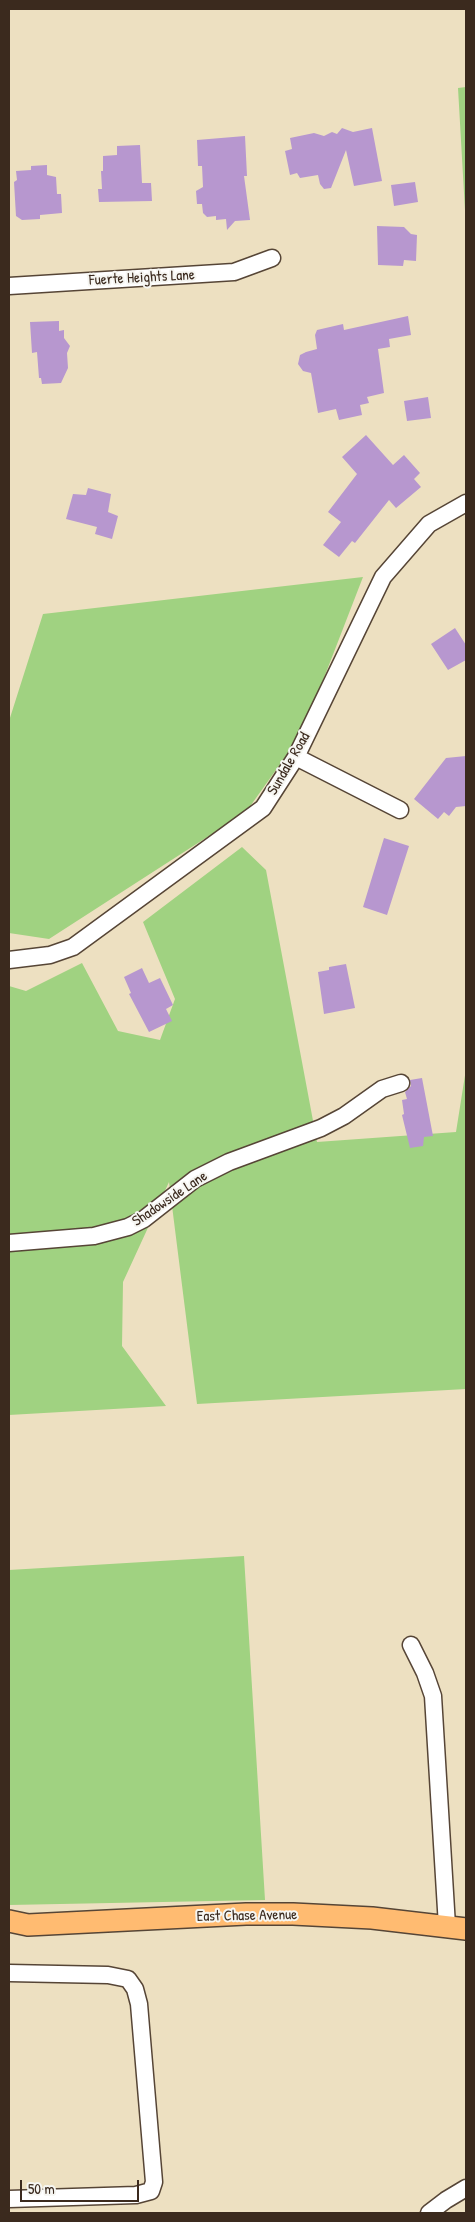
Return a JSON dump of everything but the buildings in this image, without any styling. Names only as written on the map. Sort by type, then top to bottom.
[{"type":"main road","name":"East Chase Avenue","points":[[15,1927],[280,1914],[372,1918],[457,1928]]},
{"type":"street","name":"Fuerte Heights Lane","points":[[9,286],[234,272],[272,258]]},
{"type":"street","name":"Sundale Road","points":[[9,960],[50,955],[73,947],[263,808],[296,758],[383,576],[429,524],[466,503]]},
{"type":"street","points":[[296,758],[400,810]]},
{"type":"street","name":"Shadowside Lane","points":[[9,1243],[94,1236],[128,1227],[144,1219],[196,1179],[229,1162],[321,1128],[344,1116],[382,1089],[401,1083]]},
{"type":"street","points":[[411,1645],[425,1673],[433,1696],[457,1928]]},
{"type":"street","points":[[9,1972],[108,1974],[128,1979],[135,1989],[139,2004],[154,2182],[151,2191],[136,2195],[9,2199]]},
{"type":"street","points":[[430,2213],[446,2200],[466,2188]]},
{"type":"green space","points":[[466,87],[466,228],[458,88]]},
{"type":"green space","points":[[363,577],[303,732],[246,812],[49,939],[9,933],[9,721],[43,614]]},
{"type":"green space","points":[[242,847],[266,870],[317,1142],[456,1132],[466,1069],[466,1389],[197,1404],[169,1182],[123,1282],[122,1346],[166,1406],[9,1415],[9,986],[26,991],[82,963],[118,1031],[160,1040],[175,999],[143,922]]},
{"type":"green space","points":[[244,1556],[265,1900],[9,1905],[9,1570]]}]
